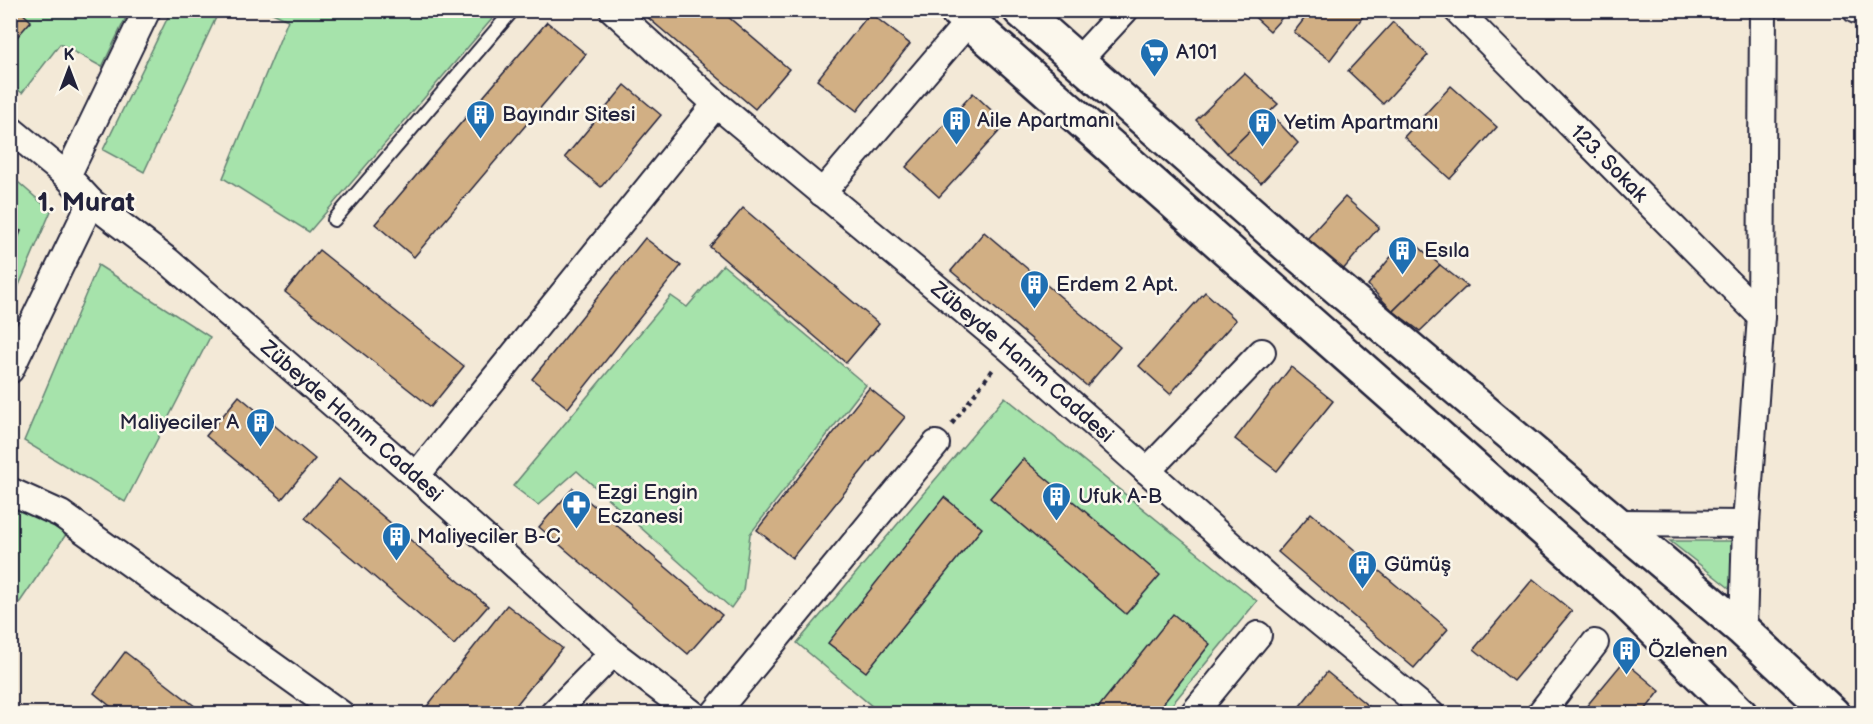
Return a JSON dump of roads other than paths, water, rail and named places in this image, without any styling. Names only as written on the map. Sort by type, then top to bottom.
[{"type":"main road","points":[[1020,10],[1287,245],[1743,630],[1833,714]]},
{"type":"main road","points":[[962,16],[1627,603],[1740,714]]},
{"type":"street","points":[[67,176],[147,10]]},
{"type":"street","name":"Zübeyde Hanım Caddesi","points":[[613,10],[716,104],[1009,348],[1289,597],[1431,714]]},
{"type":"street","points":[[1078,62],[1125,10]]},
{"type":"street","name":"123. Sokak","points":[[1457,10],[1761,316]]},
{"type":"street","points":[[1743,630],[1746,524],[1761,316],[1763,10]]},
{"type":"street","points":[[1856,10],[1863,12]]},
{"type":"street","points":[[822,193],[962,16]]},
{"type":"street","points":[[416,476],[716,104]]},
{"type":"street","name":"Zübeyde Hanım Caddesi","points":[[10,129],[67,176],[91,202],[168,261],[416,476],[613,653],[693,714]]},
{"type":"street","points":[[10,370],[91,202]]},
{"type":"street","points":[[1147,471],[1262,352]]},
{"type":"street","points":[[714,714],[936,444]]},
{"type":"street","points":[[10,491],[61,514],[341,714]]},
{"type":"street","points":[[1617,523],[1746,524]]},
{"type":"street","points":[[1193,714],[1258,635]]},
{"type":"street","points":[[1540,714],[1595,643]]},
{"type":"street","points":[[553,714],[613,653]]},
{"type":"lane","points":[[334,220],[513,10]]},
{"type":"place","name":"A101","points":[[1155,78]]},
{"type":"place","name":"Bayındır Sitesi","points":[[481,140]]},
{"type":"place","name":"Aile Apartmanı","points":[[956,146]]},
{"type":"place","name":"Yetim Apartmanı","points":[[1263,148]]},
{"type":"place","name":"Esıla","points":[[1403,276]]},
{"type":"place","name":"Erdem 2 Apt.","points":[[1035,310]]},
{"type":"place","name":"Maliyeciler A","points":[[260,448]]},
{"type":"place","name":"Ufuk A-B","points":[[1057,522]]},
{"type":"place","name":"Ezgi Engin Eczanesi","points":[[576,530]]},
{"type":"place","name":"Maliyeciler B-C","points":[[396,562]]},
{"type":"place","name":"Gümüş","points":[[1363,590]]},
{"type":"place","name":"Özlenen","points":[[1627,676]]},
{"type":"district","name":"1. Murat","points":[[86,203]]}]
